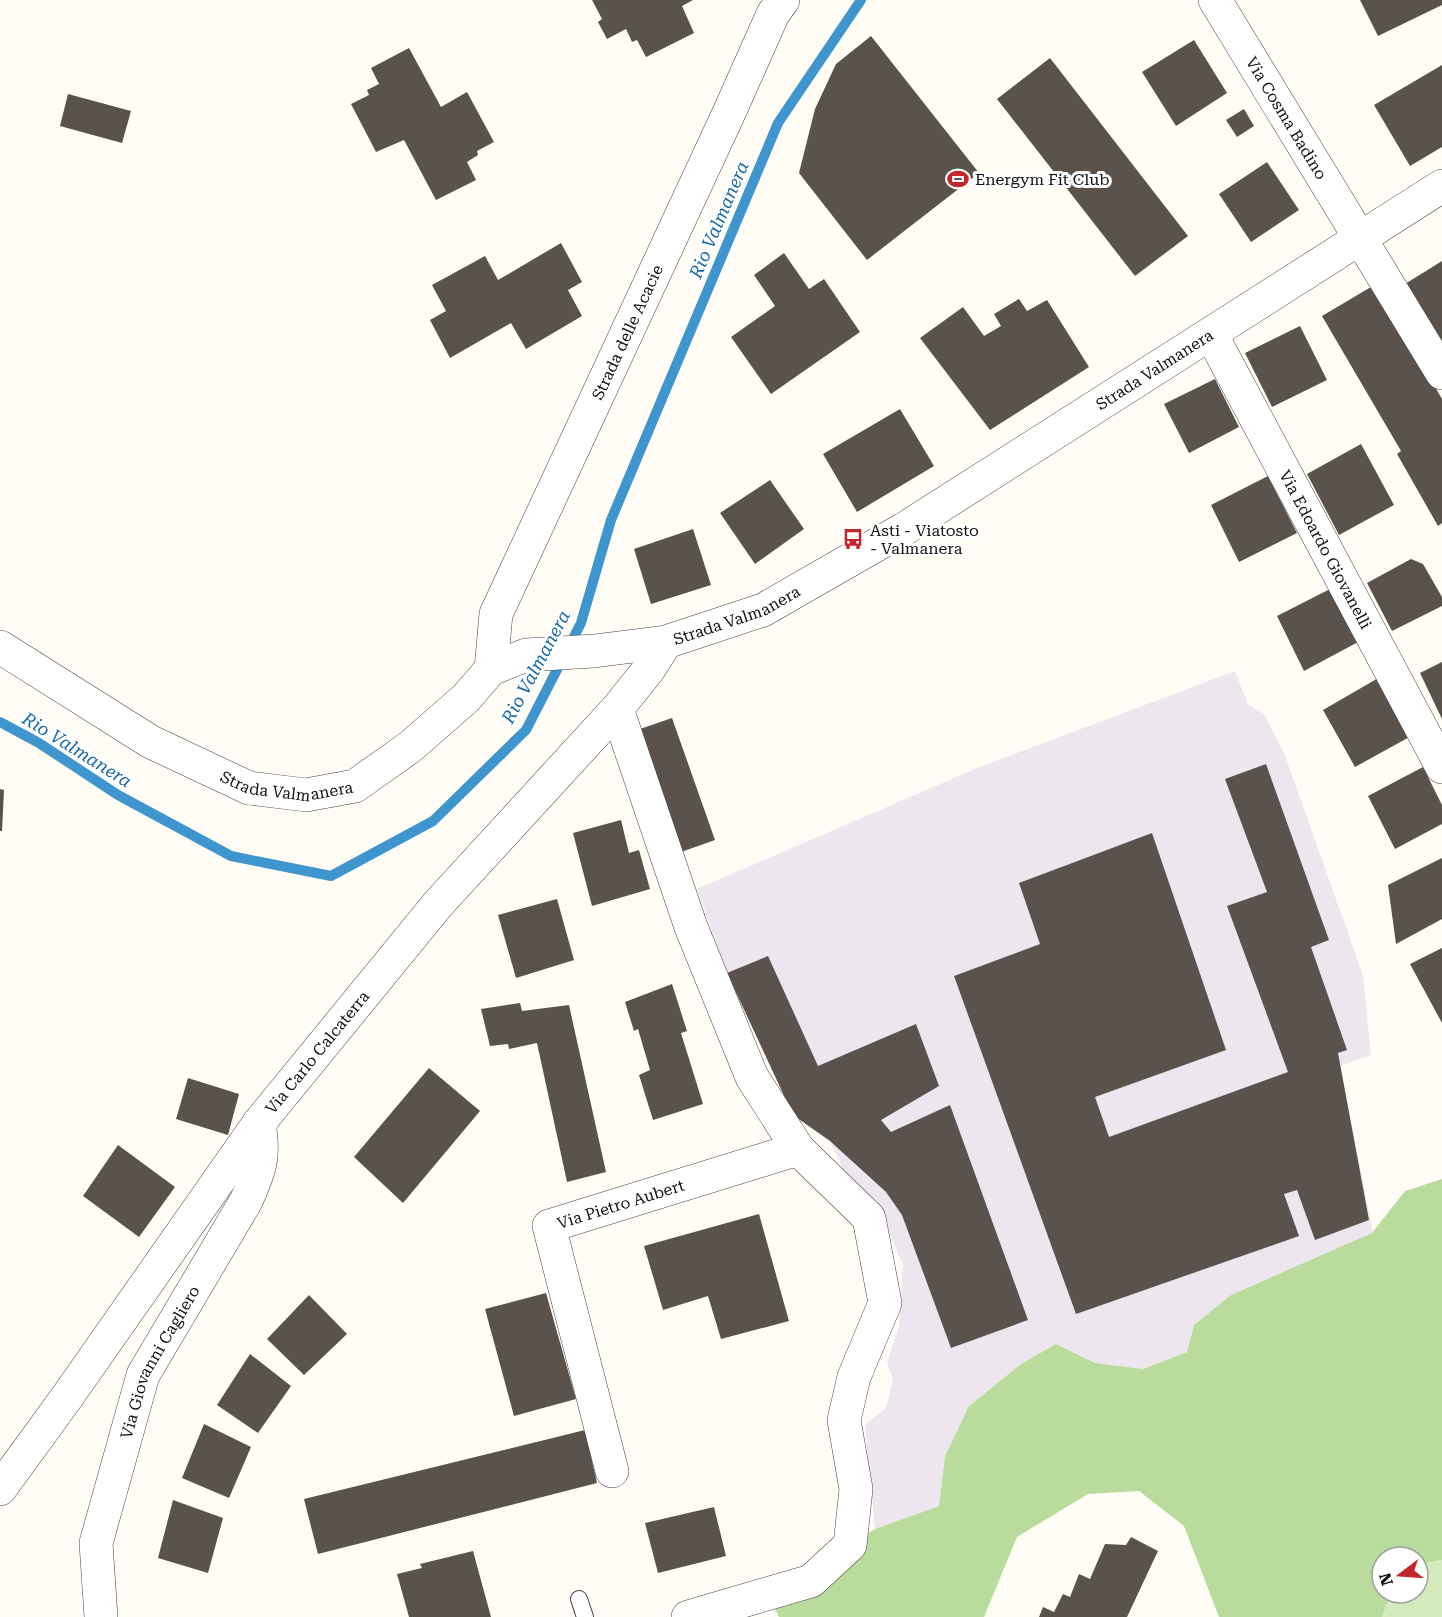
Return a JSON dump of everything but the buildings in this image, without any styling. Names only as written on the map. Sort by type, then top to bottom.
[{"type":"street","name":"Strada delle Acacie","points":[[491,669],[496,614],[773,14],[783,0]]},
{"type":"street","name":"Via Cosma Badino","points":[[1215,0],[1442,373]]},
{"type":"street","name":"Strada Valmanera","points":[[0,647],[151,742],[249,788],[306,795],[355,786],[410,747],[466,698],[491,669],[526,655],[594,651],[666,642],[763,610],[904,529],[1211,334],[1358,237],[1442,186]]},
{"type":"street","name":"Via Edoardo Giovanelli","points":[[1211,334],[1442,767]]},
{"type":"street","name":"Via Carlo Calcaterra","points":[[0,1489],[260,1123],[438,904],[617,709],[649,669],[666,642]]},
{"type":"street","points":[[617,709],[691,927],[752,1077],[798,1149],[869,1218],[885,1303],[854,1377],[844,1420],[856,1488],[850,1545],[811,1581],[688,1617]]},
{"type":"street","name":"Via Giovanni Cagliero","points":[[101,1617],[96,1543],[143,1375],[246,1201],[260,1171],[262,1142],[260,1123]]},
{"type":"street","name":"Via Pietro Aubert","points":[[612,1471],[549,1226],[798,1149]]},
{"type":"lane","points":[[579,1599],[585,1617]]},
{"type":"shaded area","points":[[1235,671],[1248,704],[1264,714],[1284,753],[1363,975],[1371,1055],[1340,1066],[1373,1233],[1231,1295],[1194,1325],[1187,1352],[1143,1369],[1095,1363],[1056,1344],[1021,1364],[969,1406],[945,1456],[939,1506],[875,1529],[865,1425],[886,1408],[893,1380],[887,1362],[899,1326],[903,1265],[878,1208],[847,1178],[830,1141],[793,1115],[727,973],[697,889],[977,768]]},
{"type":"green space","points":[[1442,1179],[1442,1560],[1430,1562],[1430,1545],[1370,1545],[1370,1605],[1386,1605],[1382,1617],[1219,1617],[1184,1526],[1139,1491],[1088,1494],[1017,1537],[984,1617],[779,1617],[767,1594],[875,1529],[939,1506],[945,1456],[969,1406],[1021,1364],[1056,1344],[1095,1363],[1143,1369],[1187,1352],[1194,1325],[1231,1295],[1372,1233],[1405,1191]]},
{"type":"green space","points":[[1442,1560],[1442,1617],[1382,1617],[1386,1605],[1430,1605],[1430,1562]]},
{"type":"waterway","name":"Rio Valmanera","points":[[0,722],[39,743],[118,795],[231,856],[331,876],[433,821],[526,730],[581,623],[611,520],[778,123],[861,0]]},
{"type":"place","name":"Energym Fit Club","points":[[958,179]]},
{"type":"place","name":"Asti - Viatosto - Valmanera","points":[[853,539]]}]
